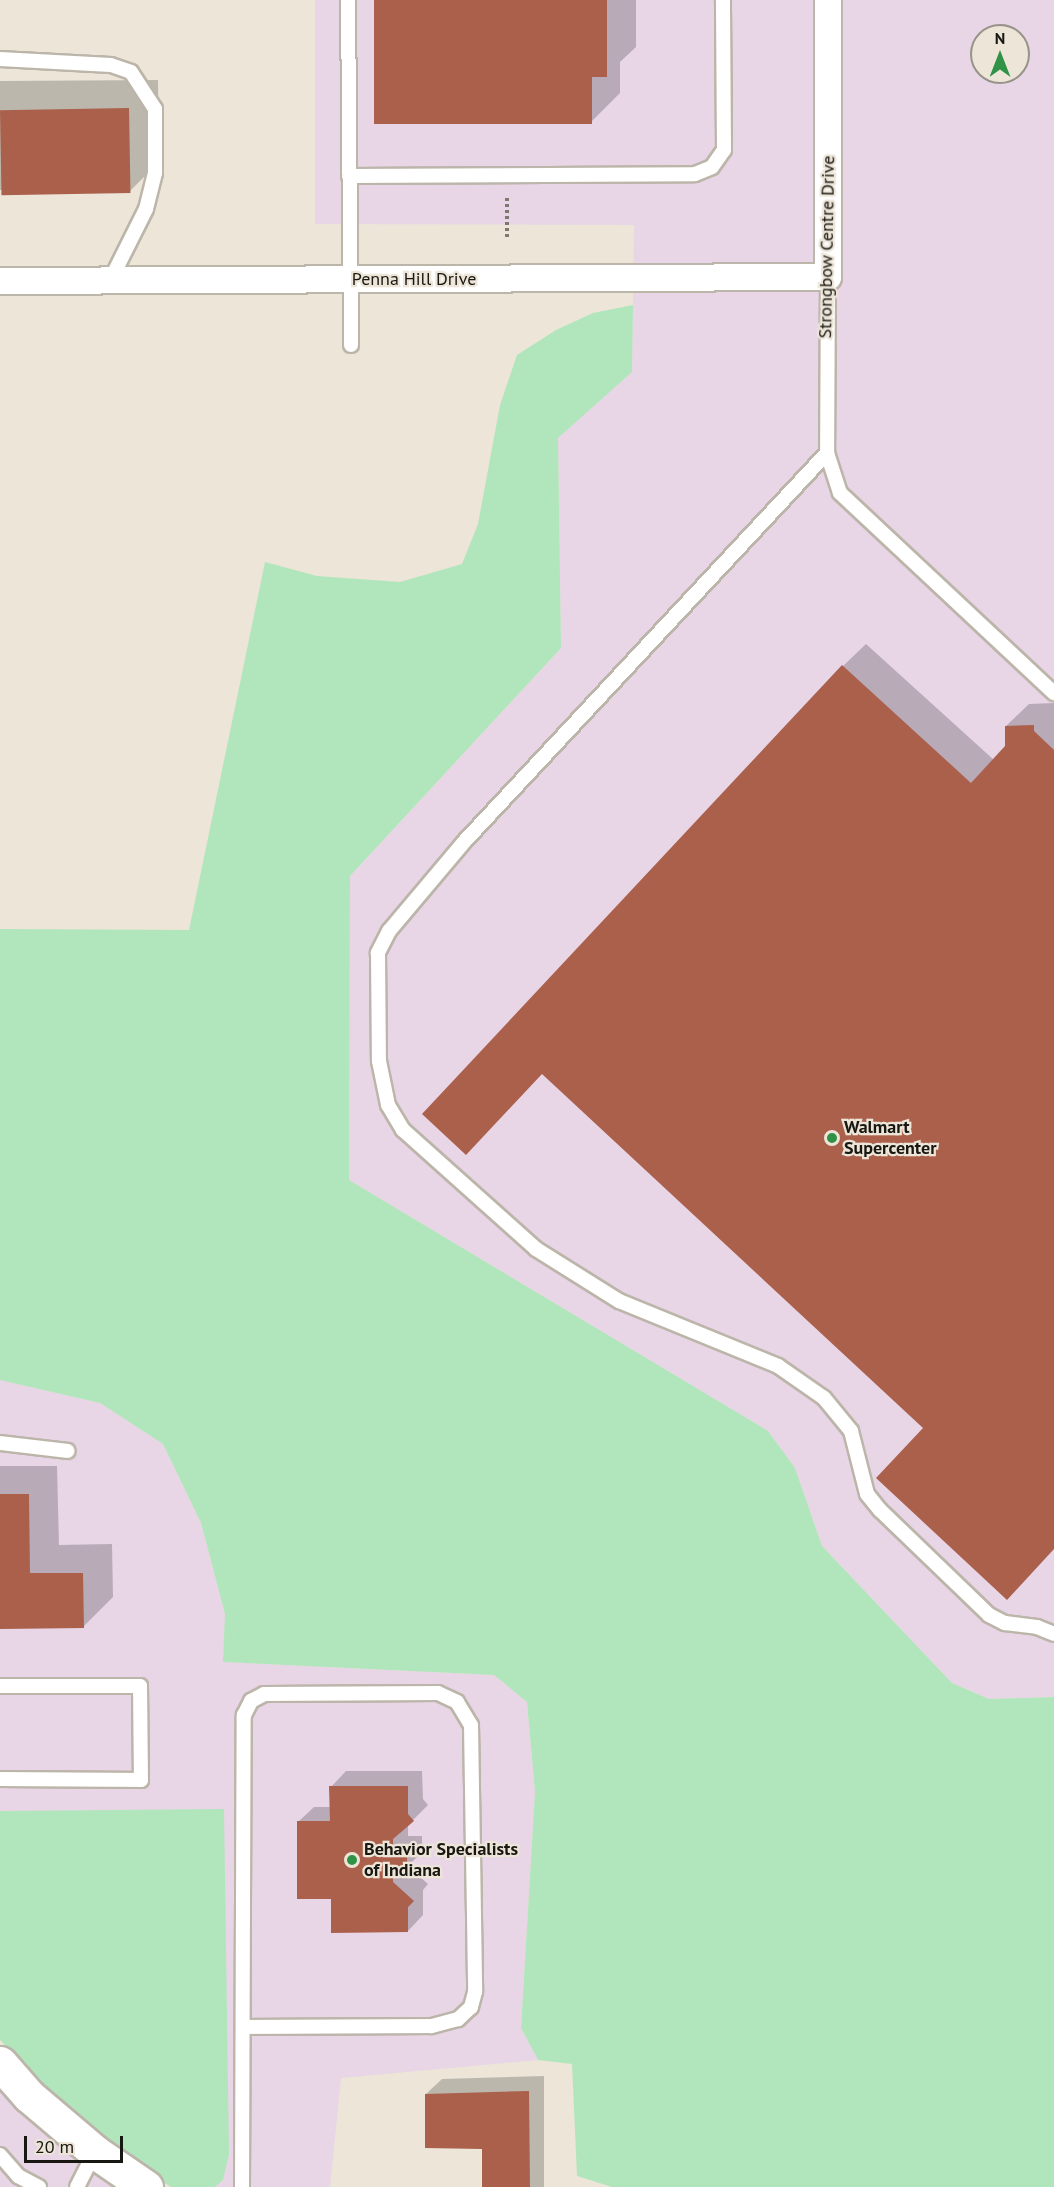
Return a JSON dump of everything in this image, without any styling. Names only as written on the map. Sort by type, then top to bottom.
[{"type":"street","name":"Strongbow Centre Drive","points":[[828,0],[828,277]]},
{"type":"street","name":"Penna Hill Drive","points":[[0,281],[828,277]]},
{"type":"street","points":[[0,2063],[29,2096],[95,2152],[146,2187]]},
{"type":"lane","points":[[348,0],[351,345]]},
{"type":"lane","points":[[349,176],[695,174],[712,167],[724,150],[723,0]]},
{"type":"lane","points":[[0,59],[111,65],[131,72],[155,109],[155,173],[146,209],[110,281]]},
{"type":"lane","name":"Strongbow Centre Drive","points":[[828,277],[827,453],[840,493],[1054,693]]},
{"type":"lane","points":[[827,453],[464,842],[388,931],[378,953],[379,1061],[388,1105],[403,1130],[536,1249],[619,1301],[778,1366],[824,1398],[851,1431],[867,1494],[880,1510],[989,1615],[1005,1623],[1037,1627],[1054,1634]]},
{"type":"lane","points":[[0,1443],[68,1451]]},
{"type":"lane","points":[[0,1686],[140,1686],[141,1780],[0,1779]]},
{"type":"lane","points":[[242,2187],[245,2027],[244,1715],[251,1701],[264,1694],[438,1693],[448,1696],[464,1708],[471,1725],[475,1992],[471,2007],[458,2019],[431,2026],[245,2027]]},
{"type":"lane","points":[[77,2187],[95,2152]]},
{"type":"lane","points":[[0,2155],[18,2176],[39,2187]]},
{"type":"path","points":[[507,193],[507,237]]},
{"type":"shaded area","points":[[315,0],[1054,0],[1054,1697],[989,1699],[952,1683],[822,1546],[795,1468],[768,1431],[349,1180],[350,876],[561,648],[558,438],[632,371],[634,225],[315,224]]},
{"type":"shaded area","points":[[0,1380],[100,1403],[163,1444],[201,1523],[225,1614],[224,1662],[494,1675],[527,1702],[535,1792],[521,2028],[538,2060],[341,2078],[330,2187],[191,2187],[0,2013]]},
{"type":"shaded area","points":[[0,2091],[1,2093],[123,2187],[0,2187]]},
{"type":"green space","points":[[633,305],[632,372],[558,438],[561,648],[350,876],[349,1180],[768,1431],[795,1468],[822,1546],[952,1683],[989,1699],[1054,1697],[1054,2187],[612,2187],[577,2176],[572,2064],[538,2060],[521,2028],[535,1792],[527,1702],[494,1675],[223,1662],[225,1614],[201,1523],[163,1444],[100,1403],[0,1380],[0,929],[189,930],[265,562],[317,576],[400,582],[462,564],[478,524],[500,405],[517,355],[556,330],[593,313]]},
{"type":"green space","points":[[224,1809],[229,2154],[223,2180],[215,2187],[171,2187],[128,2160],[79,2120],[0,2040],[0,1811]]},
{"type":"building","points":[[374,0],[607,0],[607,77],[592,77],[592,124],[374,124]]},
{"type":"building","points":[[129,108],[130,193],[2,195],[0,110]]},
{"type":"building","name":"Walmart Supercenter","points":[[842,665],[971,783],[1005,746],[1005,726],[1034,725],[1034,731],[1054,750],[1054,1549],[1007,1600],[876,1478],[923,1428],[542,1074],[466,1155],[422,1114]]},
{"type":"building","points":[[0,1494],[29,1494],[30,1573],[83,1573],[84,1628],[0,1629]]},
{"type":"building","name":"Behavior Specialists of Indiana","points":[[329,1786],[408,1786],[408,1814],[414,1821],[393,1839],[393,1851],[407,1851],[407,1869],[393,1869],[393,1882],[414,1901],[408,1907],[408,1932],[331,1933],[331,1899],[297,1899],[297,1821],[330,1821]]},
{"type":"building","points":[[529,2091],[530,2187],[482,2187],[482,2149],[425,2148],[425,2094]]},
{"type":"place","name":"Walmart Supercenter","points":[[832,1138]]},
{"type":"place","name":"Behavior Specialists of Indiana","points":[[352,1860]]}]
